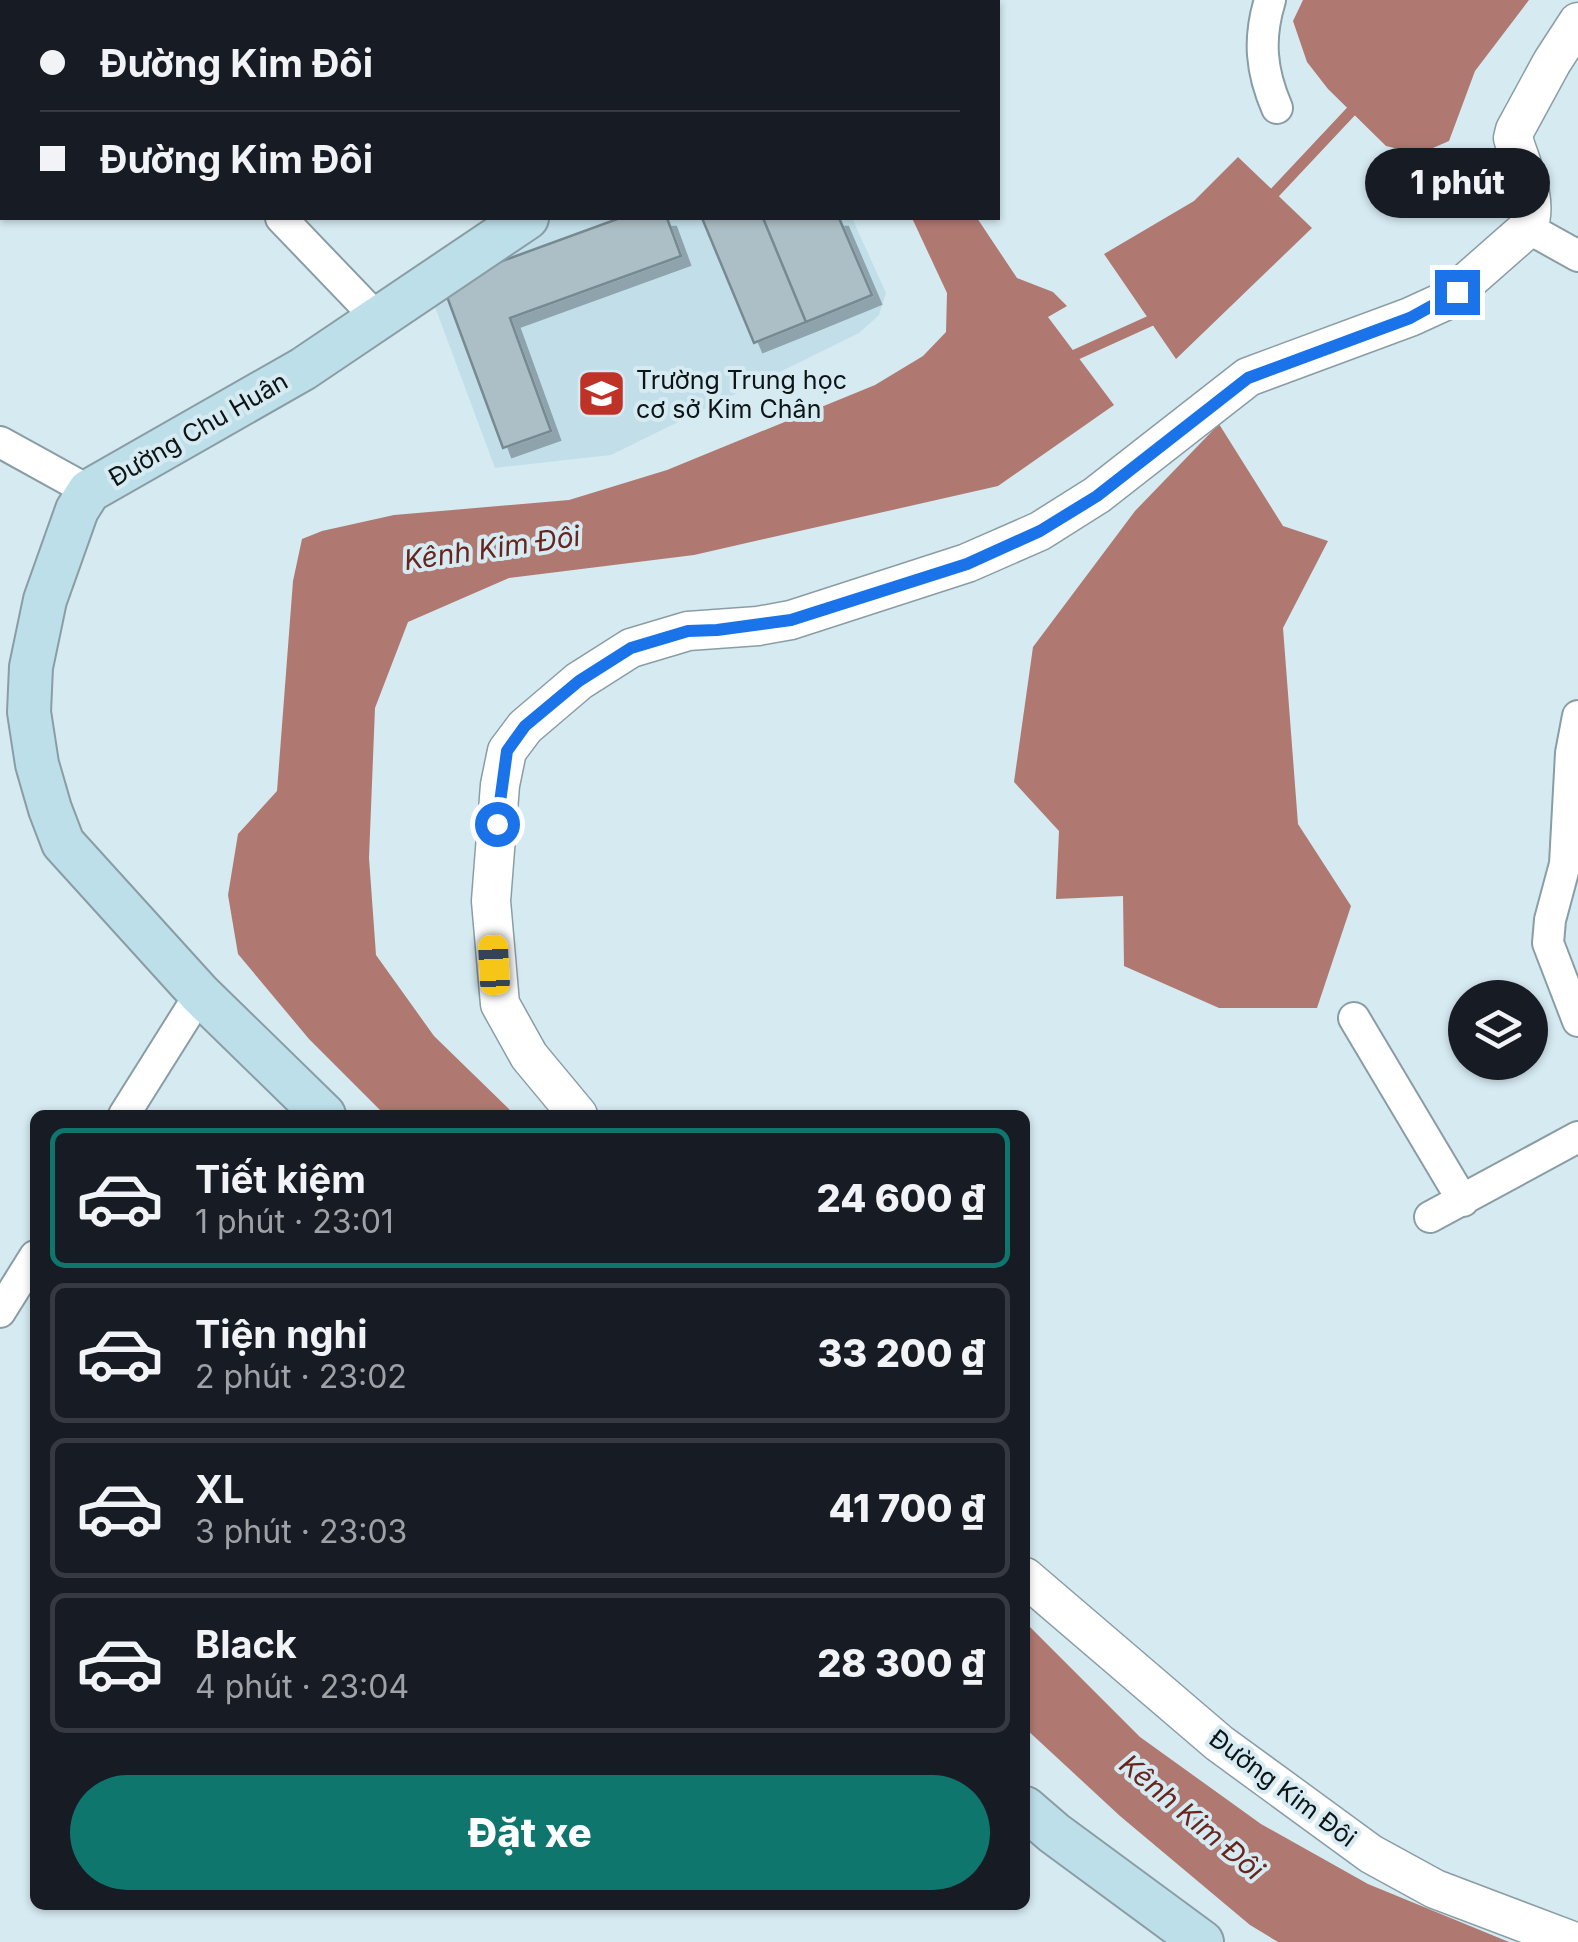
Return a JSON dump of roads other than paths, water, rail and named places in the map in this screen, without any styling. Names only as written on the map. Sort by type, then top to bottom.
[{"type":"main road","name":"Đường Chu Huân","points":[[319,1110],[200,994],[63,843],[37,764],[28,712],[45,600],[77,510],[89,491],[303,369],[524,220]]},
{"type":"main road","points":[[1030,1812],[1202,1942]]},
{"type":"street","points":[[1270,0],[1262,33],[1262,59],[1277,108]]},
{"type":"street","points":[[574,1110],[529,1056],[509,1024],[500,1004],[494,965],[491,901],[500,785],[507,751],[525,726],[579,681],[631,648],[688,631],[791,620],[967,564],[1040,531],[1097,496],[1248,378],[1410,318],[1445,301],[1528,228],[1531,198],[1513,138],[1552,62],[1578,22]]},
{"type":"street","points":[[282,220],[376,318]]},
{"type":"street","points":[[1528,228],[1578,256]]},
{"type":"street","points":[[0,442],[89,491]]},
{"type":"street","points":[[1578,716],[1571,752],[1565,864],[1548,943],[1578,1020]]},
{"type":"street","points":[[127,1110],[200,994]]},
{"type":"street","points":[[1354,1018],[1462,1201]]},
{"type":"street","points":[[1430,1217],[1578,1137]]},
{"type":"street","points":[[0,1312],[30,1264]]},
{"type":"street","name":"Đường Kim Đôi","points":[[1030,1582],[1219,1744],[1371,1854],[1435,1889],[1575,1942]]},
{"type":"water","points":[[1303,0],[1529,0],[1475,71],[1449,141],[1419,154],[1386,146],[1328,89],[1307,62],[1293,21]]},
{"type":"water","points":[[1238,157],[1312,228],[1176,359],[1104,254],[1194,201]]},
{"type":"water","name":"Kênh Kim Đôi","points":[[913,220],[978,220],[1017,278],[1053,292],[1067,306],[1048,317],[1114,405],[998,486],[694,555],[509,578],[408,622],[375,708],[369,858],[376,955],[434,1036],[510,1110],[380,1110],[309,1039],[238,954],[228,895],[238,834],[277,791],[293,581],[302,539],[394,515],[569,500],[667,470],[875,385],[923,356],[946,332],[947,293]]},
{"type":"water","points":[[1219,424],[1283,526],[1328,541],[1283,628],[1298,824],[1351,906],[1317,1008],[1219,1008],[1124,966],[1123,896],[1056,899],[1059,831],[1014,782],[1033,647],[1135,511]]},
{"type":"water","name":"Kênh Kim Đôi","points":[[1030,1627],[1140,1737],[1261,1824],[1368,1884],[1509,1942],[1278,1942],[1250,1925],[1120,1816],[1030,1733]]},
{"type":"waterway","points":[[1265,203],[1358,104]]},
{"type":"waterway","points":[[1064,360],[1161,316]]},
{"type":"place","name":"Trường Trung học cơ sở Kim Chân","points":[[601,394]]}]
